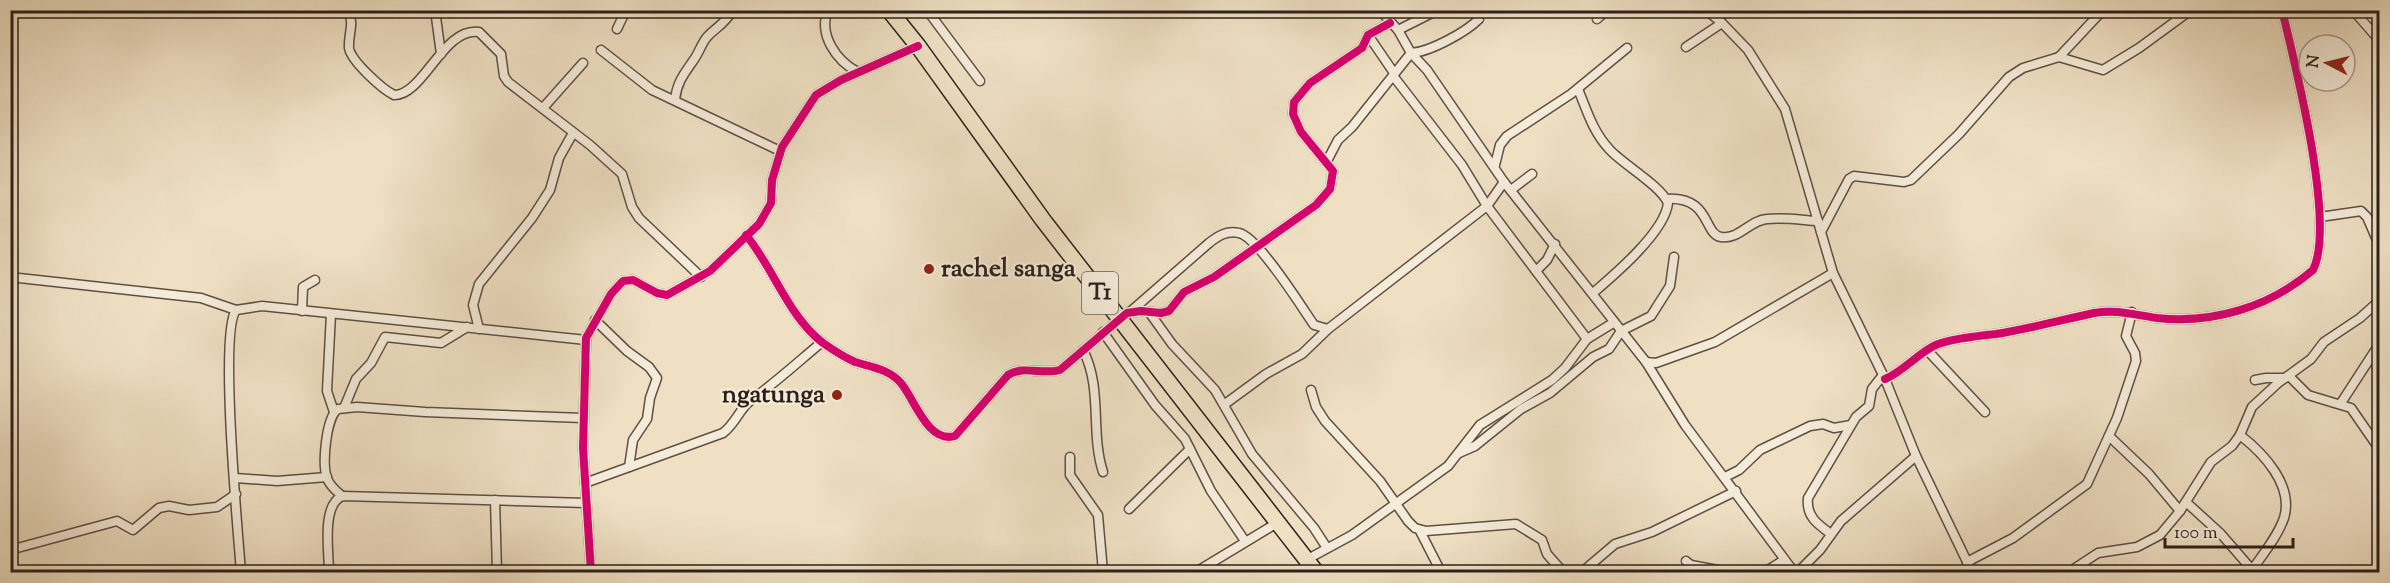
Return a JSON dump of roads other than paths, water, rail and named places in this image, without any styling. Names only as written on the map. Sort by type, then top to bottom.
[{"type":"highway","name":"T1","points":[[889,10],[918,46],[996,157],[1125,315],[1311,566]]},
{"type":"street","points":[[348,10],[353,27],[350,48],[352,55],[378,84],[394,95],[408,92],[441,54],[465,33],[479,32],[501,54],[504,76],[508,82],[622,174],[632,207],[639,218],[701,277]]},
{"type":"street","points":[[435,10],[441,54]]},
{"type":"street","points":[[617,28],[626,10]]},
{"type":"street","points":[[675,100],[677,86],[684,70],[695,58],[706,38],[726,23],[733,10]]},
{"type":"street","points":[[828,10],[825,28],[832,45],[841,60],[858,72]]},
{"type":"street","points":[[927,10],[980,81]]},
{"type":"street","points":[[1380,10],[1398,30],[1411,52],[1495,165],[1504,182],[1646,362],[1685,425],[1794,572],[1820,550],[1852,511],[1916,456]]},
{"type":"street","points":[[1398,30],[1438,10]]},
{"type":"street","points":[[1598,20],[1607,10]]},
{"type":"street","points":[[1706,10],[1748,50],[1781,102],[1791,125],[1833,273],[1884,377],[1916,456],[1972,573]]},
{"type":"street","points":[[1821,232],[1849,179],[1854,176],[1904,182],[1911,180],[1959,134],[2009,78],[2023,68],[2059,57],[2103,10]]},
{"type":"street","points":[[2059,57],[2095,70],[2103,70],[2139,48],[2191,10]]},
{"type":"street","points":[[1831,534],[1810,516],[1807,508],[1808,498],[1851,425],[1869,406],[1872,389],[1884,377],[1902,371],[1927,351],[1948,341],[2095,313],[2132,312],[2155,318],[2203,319],[2253,306],[2303,279],[2313,270],[2320,246],[2320,217],[2315,172],[2282,10]]},
{"type":"street","points":[[2353,10],[2379,41]]},
{"type":"street","points":[[1327,160],[1338,140],[1411,52],[1431,49],[1452,35],[1463,33],[1479,19]]},
{"type":"street","points":[[1125,315],[1169,311],[1187,290],[1214,277],[1302,216],[1328,192],[1333,171],[1327,160],[1313,149],[1301,132],[1293,114],[1294,102],[1310,83],[1362,48],[1368,35],[1390,23]]},
{"type":"street","points":[[1686,47],[1722,23]]},
{"type":"street","points":[[1368,35],[1394,75],[1462,165],[1487,206],[1587,339]]},
{"type":"street","points":[[591,573],[583,418],[587,366],[586,340],[595,320],[623,280],[633,280],[665,295],[701,277],[756,229],[771,203],[772,180],[780,152],[810,101],[828,88],[858,72],[918,46]]},
{"type":"street","points":[[1495,165],[1500,145],[1507,136],[1578,89],[1627,48]]},
{"type":"street","points":[[601,50],[648,87],[780,152]]},
{"type":"street","points":[[543,108],[583,63]]},
{"type":"street","points":[[1578,89],[1592,125],[1605,144],[1666,199],[1692,202],[1706,216],[1713,233],[1718,237],[1733,237],[1767,219],[1818,221]]},
{"type":"street","points":[[479,329],[474,305],[479,284],[532,218],[550,190],[559,158],[573,133]]},
{"type":"street","points":[[1511,190],[1532,174]]},
{"type":"street","points":[[1225,404],[1266,374],[1302,354],[1328,329],[1487,206],[1504,182]]},
{"type":"street","points":[[1593,293],[1642,247],[1666,212],[1666,199]]},
{"type":"street","points":[[2320,217],[2361,211],[2367,217],[2379,247]]},
{"type":"street","points":[[746,236],[766,261],[787,300],[822,342],[849,359],[893,376],[904,386],[920,416],[939,434],[951,438],[961,432],[1008,375],[1019,370],[1046,373],[1060,370],[1216,237],[1239,233],[1258,246],[1314,325],[1321,329],[1328,329]]},
{"type":"street","points":[[1536,271],[1547,260],[1555,244]]},
{"type":"street","points":[[1459,453],[1475,446],[1521,409],[1550,393],[1593,357],[1609,349],[1621,331],[1651,316],[1664,298],[1673,277],[1674,257]]},
{"type":"street","points":[[1646,362],[1656,363],[1715,342],[1833,273]]},
{"type":"street","points":[[10,277],[201,298],[236,310],[262,306],[586,340]]},
{"type":"street","points":[[303,310],[303,287],[315,280]]},
{"type":"street","points":[[2068,573],[2098,553],[2150,543],[2180,511],[2211,462],[2232,446],[2240,435],[2252,407],[2311,359],[2325,342],[2360,318],[2379,300]]},
{"type":"street","points":[[236,310],[231,325],[229,383],[240,573]]},
{"type":"street","points":[[1149,312],[1172,344],[1225,404],[1237,433],[1314,528],[1327,548]]},
{"type":"street","points":[[1966,562],[2013,538],[2075,495],[2093,476],[2136,361],[2135,353],[2126,336],[2132,312]]},
{"type":"street","points":[[332,314],[327,391],[334,412],[329,423],[327,477],[342,496]]},
{"type":"street","points":[[2379,318],[2379,326]]},
{"type":"street","points":[[595,320],[627,351],[649,367],[657,378],[650,398],[647,419],[633,440],[629,468]]},
{"type":"street","points":[[1311,566],[1327,548],[1352,536],[1395,502],[1448,466],[1480,425],[1552,380],[1569,363],[1587,339],[1613,323]]},
{"type":"street","points":[[344,408],[356,379],[366,371],[386,337],[441,343],[467,327]]},
{"type":"street","points":[[1103,332],[1155,405],[1185,439],[1211,491],[1245,541]]},
{"type":"street","points":[[585,483],[723,433],[733,424],[748,403],[773,385],[822,342]]},
{"type":"street","points":[[2341,403],[2379,343]]},
{"type":"street","points":[[1083,350],[1093,377],[1096,446],[1102,472]]},
{"type":"street","points":[[1927,351],[1985,412]]},
{"type":"street","points":[[2255,380],[2287,377],[2308,395],[2341,403],[2356,414],[2379,450]]},
{"type":"street","points":[[1311,390],[1318,413],[1380,481],[1408,521],[1420,531],[1441,573]]},
{"type":"street","points":[[334,412],[344,408],[583,418]]},
{"type":"street","points":[[1725,477],[1744,466],[1760,450],[1810,426],[1823,424],[1834,428],[1851,425]]},
{"type":"street","points":[[2186,502],[2220,534],[2253,571],[2281,526],[2286,504],[2278,477],[2271,465],[2240,435]]},
{"type":"street","points":[[2109,436],[2149,474],[2180,511]]},
{"type":"street","points":[[1129,509],[1190,449]]},
{"type":"street","points":[[1070,457],[1070,475],[1098,515],[1103,573]]},
{"type":"street","points":[[235,478],[278,481],[327,477]]},
{"type":"street","points":[[1582,573],[1614,543],[1652,532],[1736,491]]},
{"type":"street","points":[[10,550],[117,521],[133,530],[159,508],[169,506],[189,510],[217,507],[236,495]]},
{"type":"street","points":[[329,573],[329,508],[337,498],[342,496],[586,503]]},
{"type":"street","points":[[495,500],[497,573]]},
{"type":"street","points":[[1196,573],[1277,523]]},
{"type":"street","points":[[1420,531],[1501,524],[1518,525],[1542,540],[1547,554],[1563,573]]},
{"type":"street","points":[[1765,573],[1784,560]]},
{"type":"street","points":[[1686,561],[1691,565],[1728,573]]},
{"type":"place","name":"rachel sanga","points":[[929,269]]},
{"type":"place","name":"ngatunga","points":[[837,395]]}]
